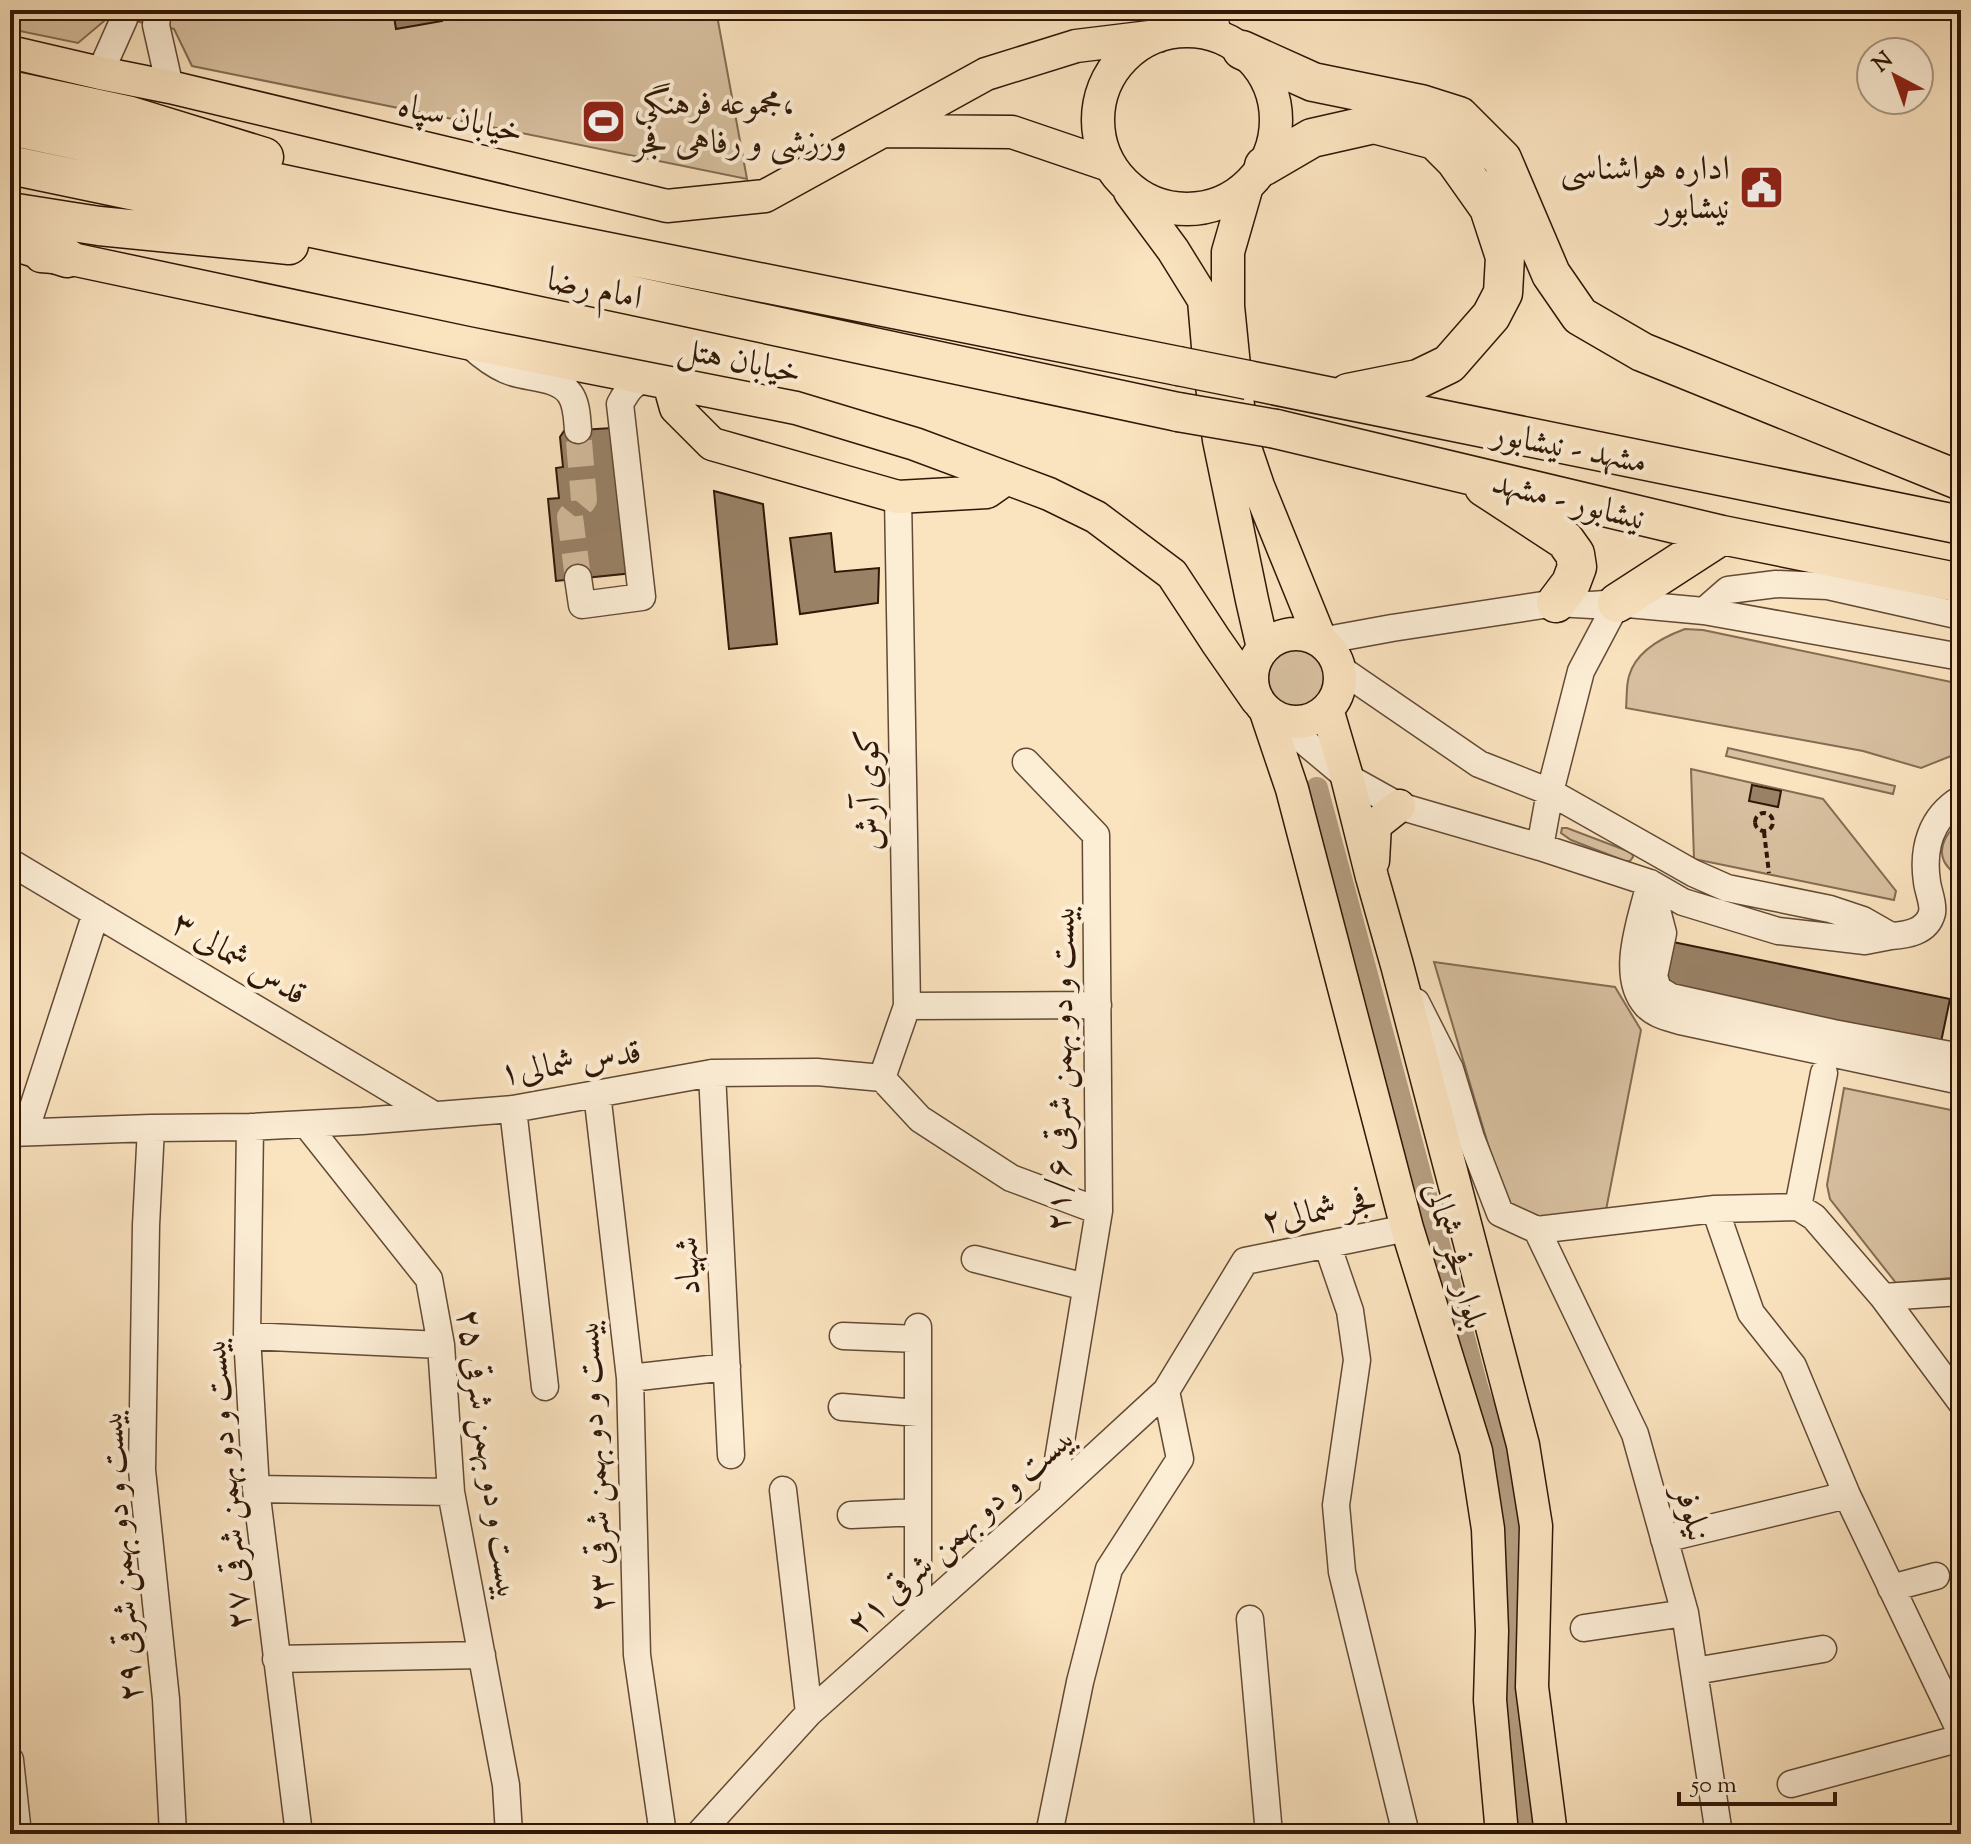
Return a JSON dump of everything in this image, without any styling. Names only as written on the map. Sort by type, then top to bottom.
[{"type":"highway","points":[[1224,32],[1313,82],[1421,104],[1459,116],[1502,159],[1551,274],[1580,316],[1642,352],[1961,481]]},
{"type":"highway","points":[[10,90],[127,115],[499,248]]},
{"type":"highway","points":[[1256,176],[1312,138],[1374,124],[1435,140],[1455,160],[1489,208],[1505,257],[1503,293],[1491,316],[1449,364],[1418,379],[1329,397]]},
{"type":"highway","name":"امام رضا","points":[[10,126],[1178,412]]},
{"type":"highway","name":"امام رضا","points":[[10,165],[1178,366]]},
{"type":"highway","points":[[10,212],[99,226],[499,248]]},
{"type":"highway","points":[[10,240],[67,258]]},
{"type":"highway","name":"مشهد - نیشابور","points":[[1178,366],[1961,525]]},
{"type":"highway","name":"نیشابور - مشهد","points":[[1178,412],[1276,429],[1961,591]]},
{"type":"highway","points":[[1461,473],[1565,540],[1575,554],[1577,567],[1571,583],[1556,603]]},
{"type":"highway","points":[[1617,603],[1722,535]]},
{"type":"main road","points":[[1263,648],[1219,440],[1204,300],[1173,250],[1117,175],[1100,141],[1097,115],[1103,89],[1116,66],[1135,48],[1158,36],[1189,31],[1224,32],[1260,69],[1271,91],[1276,116],[1273,142],[1256,176],[1228,252],[1228,306],[1241,436],[1321,641],[1336,658],[1339,668],[1340,683],[1336,697],[1327,709],[1315,717],[1287,721],[1266,709],[1253,687],[1252,673],[1263,648],[1273,640],[1297,633],[1321,641]]},
{"type":"main road","name":"خیابان سپاه","points":[[10,52],[170,87],[667,206],[765,196],[986,74],[1076,46],[1158,36]]},
{"type":"main road","name":"خیابان سپاه","points":[[882,131],[1012,132],[1117,175]]},
{"type":"main road","points":[[1117,175],[1152,203],[1185,210],[1219,204],[1256,176]]},
{"type":"main road","name":"خیابان هتل","points":[[10,253],[67,258],[467,343],[796,408],[915,444],[1049,494],[1096,517],[1172,574],[1266,709]]},
{"type":"main road","points":[[657,380],[676,408],[712,444],[898,497],[987,492],[1007,478]]},
{"type":"main road","name":"بلوار فجر شمالی","points":[[1266,709],[1292,789],[1407,1228],[1476,1451],[1488,1529],[1492,1631],[1490,1700],[1502,1834]]},
{"type":"main road","name":"بلوار فجر شمالی","points":[[1327,709],[1523,1445],[1536,1526],[1532,1687],[1551,1834]]},
{"type":"main road","points":[[1372,877],[1375,825],[1399,806]]},
{"type":"street","points":[[100,73],[125,10]]},
{"type":"street","points":[[158,10],[156,25],[170,87]]},
{"type":"street","points":[[467,343],[485,359],[508,371],[562,386],[575,404],[578,430]]},
{"type":"street","points":[[578,578],[582,605],[642,597],[620,404],[636,381],[657,380]]},
{"type":"street","name":"کوی آرش","points":[[882,1078],[907,1006],[898,497]]},
{"type":"street","points":[[1704,611],[1728,590],[1776,584],[1961,591]]},
{"type":"street","points":[[1321,641],[1556,603],[1617,603],[1704,611],[1961,657]]},
{"type":"street","points":[[1540,847],[1550,792],[1581,671],[1617,603]]},
{"type":"street","points":[[1339,668],[1479,764],[1550,792],[1693,873],[1727,888],[1830,909],[1863,920],[1891,936]]},
{"type":"street","points":[[1266,709],[1347,777],[1399,806],[1650,883],[1683,902],[1778,931],[1865,941],[1908,935],[1926,925],[1933,911],[1925,859],[1928,839],[1939,817],[1961,799]]},
{"type":"street","name":"بیست و دو بهمن شرقی ۲۱/۶","points":[[1026,762],[1096,835],[1099,1211],[1052,1496]]},
{"type":"street","name":"قدس شمالی ۳","points":[[10,862],[434,1115]]},
{"type":"street","points":[[1650,883],[1663,933],[1654,976],[1658,989],[1671,997],[1833,1033],[1961,1057]]},
{"type":"street","points":[[1650,883],[1632,973],[1645,1004],[1657,1014],[1961,1081]]},
{"type":"street","points":[[18,1133],[96,913]]},
{"type":"street","points":[[1397,965],[1450,1069],[1471,1138],[1500,1213],[1537,1230],[1715,1209],[1798,1207],[1814,1217],[1883,1297],[1961,1402]]},
{"type":"street","points":[[907,1006],[1098,1005]]},
{"type":"street","name":"قدس شمالی۱","points":[[18,1133],[250,1127],[513,1109],[712,1073],[817,1072],[882,1078]]},
{"type":"street","name":"شهیاد","points":[[712,1073],[731,1455]]},
{"type":"street","points":[[1798,1207],[1824,1073]]},
{"type":"street","points":[[882,1078],[920,1119],[1011,1178],[1099,1211]]},
{"type":"street","name":"بیست و دو بهمن شرقی ۲۳","points":[[597,1093],[630,1378],[637,1655],[663,1834]]},
{"type":"street","points":[[513,1109],[545,1387]]},
{"type":"street","name":"بیست و دو بهمن شرقی ۲۵","points":[[306,1124],[429,1279],[441,1345],[451,1492],[506,1785],[509,1834]]},
{"type":"street","name":"بیست و دو بهمن شرقی ۲۷","points":[[250,1127],[247,1336],[256,1489],[299,1834]]},
{"type":"street","name":"بیست و دو بهمن شرقی ۲۹","points":[[151,1128],[142,1470],[166,1699],[173,1834]]},
{"type":"street","points":[[1715,1209],[1751,1313],[1793,1366],[1847,1495],[1961,1736],[1791,1784]]},
{"type":"street","name":"فجر شمالی۲","points":[[1245,1261],[1407,1228]]},
{"type":"street","name":"نیلوفر","points":[[1537,1230],[1635,1434],[1685,1613],[1719,1834]]},
{"type":"street","points":[[1327,1244],[1350,1311],[1357,1360],[1336,1505],[1342,1572],[1406,1834]]},
{"type":"street","points":[[975,1259],[1086,1287]]},
{"type":"street","name":"بیست و دو بهمن شرقی ۲۱","points":[[699,1834],[809,1713],[1166,1391],[1245,1261]]},
{"type":"street","points":[[1883,1297],[1961,1292]]},
{"type":"street","points":[[843,1336],[918,1333],[918,1614]]},
{"type":"street","points":[[247,1336],[441,1345]]},
{"type":"street","points":[[630,1378],[727,1367]]},
{"type":"street","points":[[1049,1834],[1080,1682],[1109,1569],[1180,1459],[1166,1391]]},
{"type":"street","points":[[842,1407],[918,1413]]},
{"type":"street","points":[[256,1489],[451,1492]]},
{"type":"street","points":[[783,1490],[809,1713]]},
{"type":"street","points":[[1664,1539],[1847,1495]]},
{"type":"street","points":[[851,1515],[918,1512]]},
{"type":"street","points":[[1891,1588],[1936,1576]]},
{"type":"street","points":[[1584,1628],[1685,1613]]},
{"type":"street","points":[[1250,1619],[1269,1834]]},
{"type":"street","points":[[1695,1671],[1823,1649]]},
{"type":"street","points":[[276,1659],[482,1655]]},
{"type":"street","points":[[10,1760],[18,1834]]},
{"type":"path","points":[[1766,813],[1774,822],[1770,830],[1764,832],[1757,828],[1755,822],[1766,813]]},
{"type":"path","points":[[1764,832],[1773,898]]},
{"type":"shaded area","name":"مجموعه فرهنگی، ورزشی و رفاهی فجر","points":[[10,10],[716,10],[747,179],[192,66],[174,29],[110,16],[78,43],[10,29]]},
{"type":"shaded area","points":[[1685,629],[1703,630],[1961,684],[1961,752],[1921,768],[1863,751],[1626,708],[1628,680],[1638,659],[1659,641]]},
{"type":"shaded area","points":[[1296,645],[1319,654],[1328,677],[1319,700],[1296,709],[1273,700],[1264,677],[1273,654]]},
{"type":"shaded area","points":[[1728,748],[1895,786],[1893,794],[1726,756]]},
{"type":"shaded area","points":[[1691,769],[1823,799],[1896,891],[1894,900],[1694,859]]},
{"type":"shaded area","points":[[1961,822],[1961,880],[1945,864],[1942,850],[1949,833]]},
{"type":"shaded area","points":[[1562,828],[1625,850],[1633,857],[1625,861],[1571,840],[1561,833]]},
{"type":"shaded area","points":[[1434,962],[1615,987],[1641,1030],[1606,1210],[1528,1218],[1506,1205]]},
{"type":"shaded area","points":[[1844,1088],[1961,1112],[1961,1277],[1896,1283],[1830,1199],[1827,1185]]},
{"type":"building","points":[[393,10],[439,10],[442,21],[396,29]]},
{"type":"building","points":[[612,428],[633,573],[556,581],[548,499],[559,498],[556,468],[563,467],[560,437],[564,431]]},
{"type":"building","points":[[714,491],[763,504],[777,644],[729,649]]},
{"type":"building","points":[[831,533],[835,572],[879,568],[878,603],[800,614],[790,538]]},
{"type":"building","points":[[1752,785],[1781,791],[1778,807],[1749,801]]},
{"type":"building","points":[[1673,942],[1950,999],[1941,1042],[1664,985]]},
{"type":"waterway","points":[[1317,788],[1478,1390],[1499,1450],[1511,1526],[1512,1694],[1528,1834]]},
{"type":"tunnel","points":[[578,430],[584,500],[570,517],[578,578]]},
{"type":"place","name":"مجموعه فرهنگی، ورزشی و رفاهی فجر","points":[[603,122]]},
{"type":"place","name":"اداره هواشناسی نیشابور","points":[[1761,187]]}]
